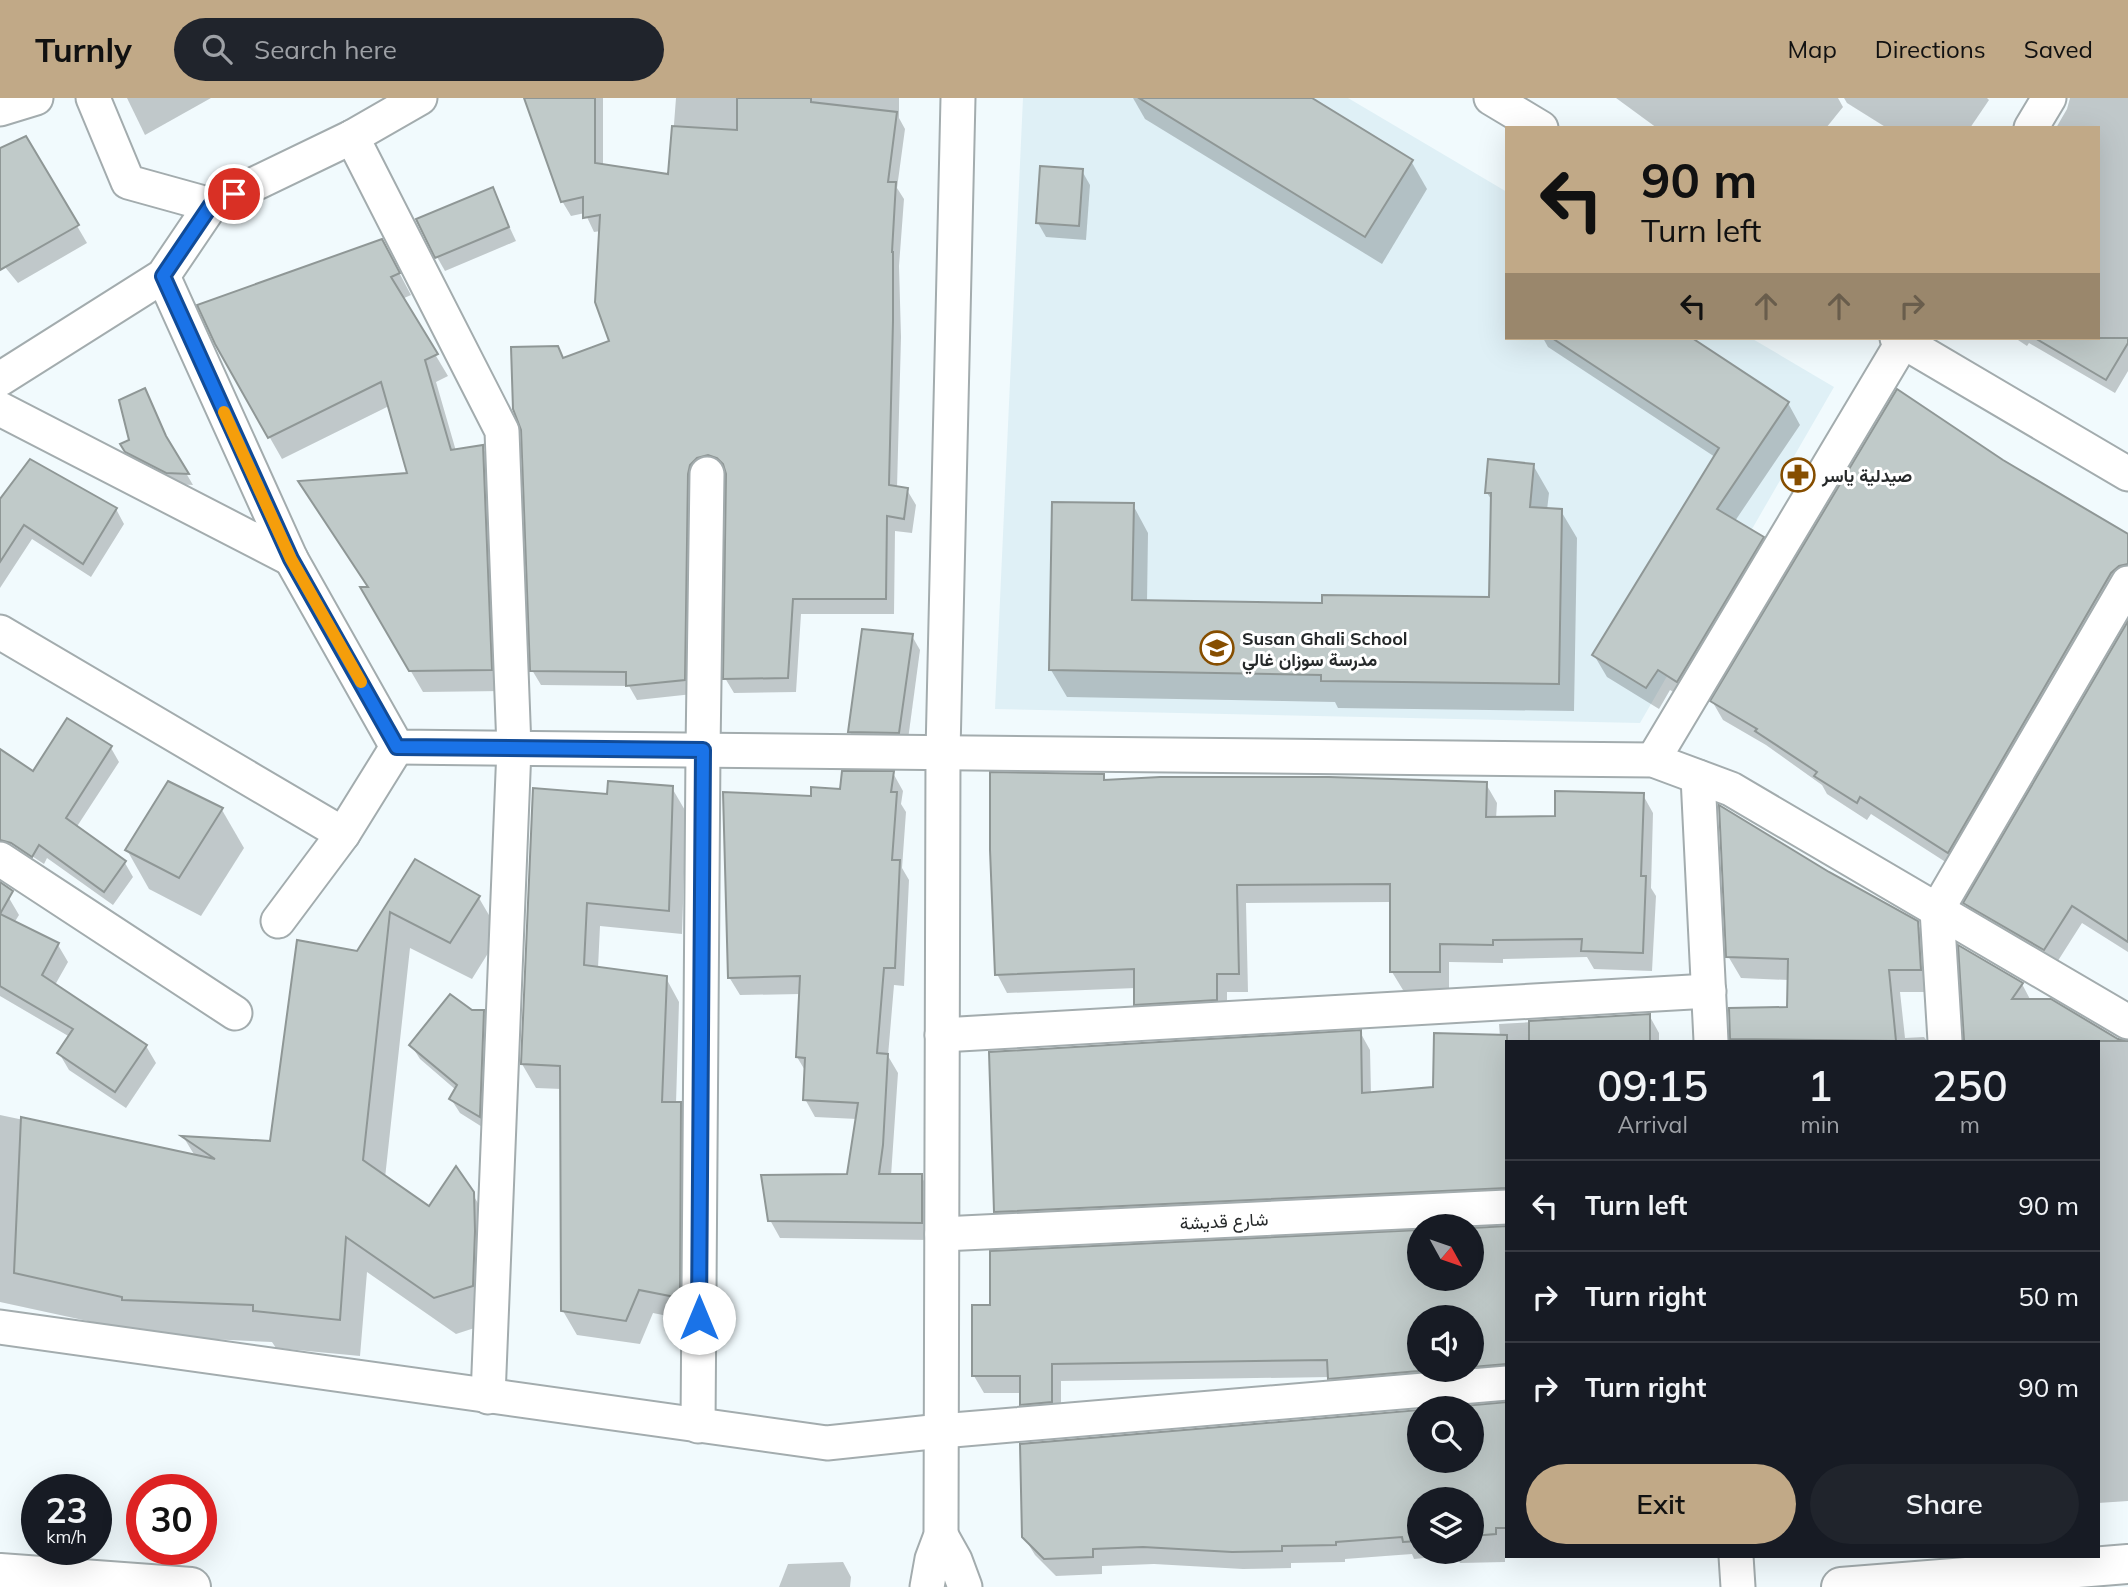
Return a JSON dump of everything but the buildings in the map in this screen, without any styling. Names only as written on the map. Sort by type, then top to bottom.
[{"type":"street","points":[[0,109],[36,98]]},
{"type":"street","points":[[93,98],[128,182],[211,205]]},
{"type":"street","points":[[0,379],[163,276],[211,205],[352,137],[420,98]]},
{"type":"street","points":[[927,1587],[932,1559],[941,1535],[943,752],[958,98]]},
{"type":"street","points":[[352,137],[502,431],[514,748],[488,1397]]},
{"type":"street","points":[[163,276],[291,559],[397,747]]},
{"type":"street","points":[[1653,760],[1900,340]]},
{"type":"street","points":[[1903,340],[2124,463]]},
{"type":"street","points":[[0,410],[291,559]]},
{"type":"street","points":[[698,1426],[707,474]]},
{"type":"street","points":[[1945,1040],[1937,910],[2128,583]]},
{"type":"street","points":[[0,632],[343,834]]},
{"type":"street","points":[[397,747],[1653,760],[1731,789],[2128,1022]]},
{"type":"street","points":[[278,920],[343,834],[397,747]]},
{"type":"street","points":[[1698,777],[1711,1040]]},
{"type":"street","points":[[0,859],[235,1013]]},
{"type":"street","points":[[942,1035],[1709,991]]},
{"type":"street","name":"شارع قديشة","points":[[942,1234],[1505,1208]]},
{"type":"street","points":[[0,1327],[827,1443],[1505,1383]]},
{"type":"street","points":[[941,1535],[955,1560],[965,1587]]},
{"type":"street","points":[[1736,1558],[1738,1587]]},
{"type":"street","points":[[1841,1587],[1978,1566],[2116,1572]]},
{"type":"street","points":[[0,1573],[191,1587]]},
{"type":"shaded area","points":[[1023,98],[1348,98],[1505,191],[1505,340],[1754,340],[1834,387],[1640,723],[995,709]]},
{"type":"slow traffic","points":[[224,412],[291,559],[361,682]]},
{"type":"place","name":"صيدلية ياسر","points":[[1798,475]]},
{"type":"place","name":"Susan Ghali School مدرسة سوزان غالي","points":[[1217,648]]},
{"type":"route","points":[[234,194],[211,205],[163,276],[291,559],[397,747],[703,750],[699,1318]]}]
